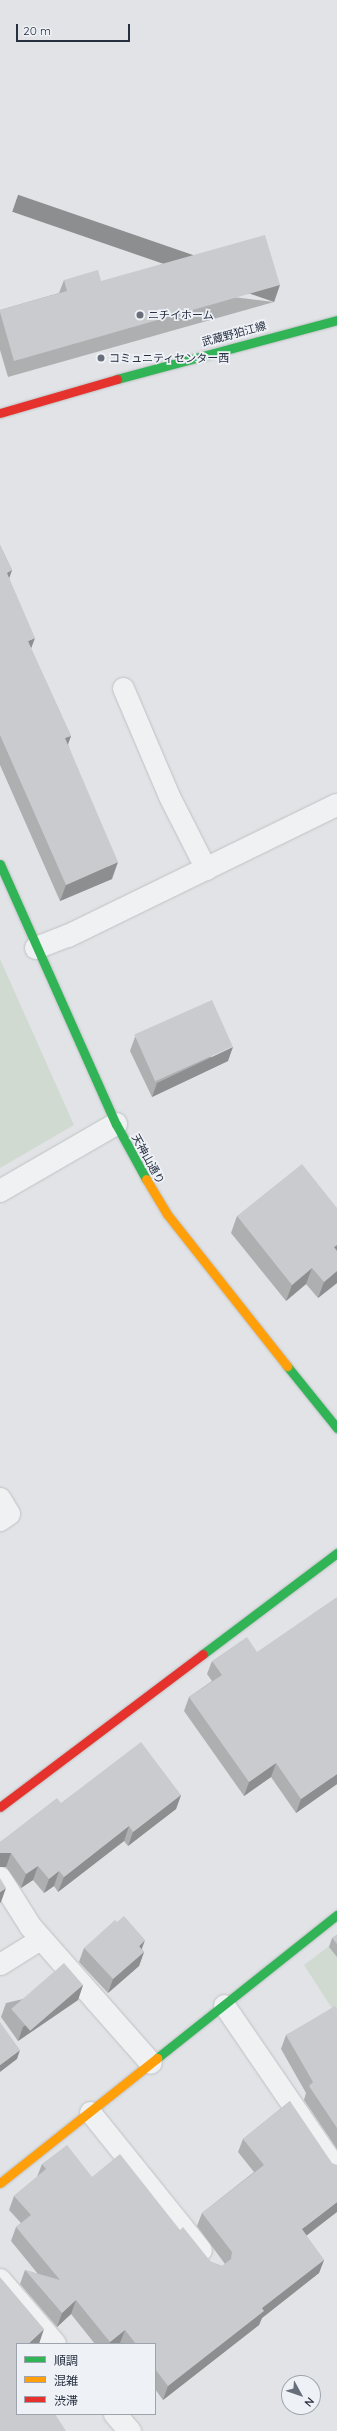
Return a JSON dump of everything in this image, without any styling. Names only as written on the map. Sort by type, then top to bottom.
[{"type":"street","name":"武蔵野狛江線","points":[[1,410],[182,360],[337,320]]},
{"type":"street","points":[[36,948],[68,936],[337,805]]},
{"type":"street","name":"天神山通り","points":[[0,864],[36,948],[116,1124],[167,1214],[337,1428]]},
{"type":"street","points":[[0,1191],[116,1124]]},
{"type":"street","points":[[0,1499],[9,1514],[0,1520]]},
{"type":"street","points":[[0,1807],[337,1552]]},
{"type":"street","points":[[0,1878],[40,1939],[151,2063]]},
{"type":"street","points":[[0,2183],[337,1915]]},
{"type":"street","points":[[0,2280],[54,2343]]},
{"type":"street","points":[[117,2415],[130,2431]]},
{"type":"lane","points":[[123,688],[169,796],[206,869]]},
{"type":"lane","points":[[0,1964],[40,1939]]},
{"type":"lane","points":[[224,2005],[337,2170]]},
{"type":"lane","points":[[90,2112],[215,2268]]},
{"type":"shaded area","points":[[0,959],[74,1125],[0,1168]]},
{"type":"shaded area","points":[[337,1940],[337,2016],[304,1965]]},
{"type":"building","name":"ニチイホーム","points":[[265,235],[280,285],[14,361],[0,310],[67,291],[64,280],[98,270],[101,281]]},
{"type":"building","points":[[0,545],[12,570],[7,573],[35,638],[28,641],[71,736],[65,738],[118,862],[66,885],[0,735]]},
{"type":"building","points":[[212,1000],[233,1047],[155,1081],[134,1035]]},
{"type":"building","points":[[302,1164],[337,1208],[337,1245],[334,1247],[337,1251],[337,1271],[324,1282],[312,1268],[292,1285],[237,1216]]},
{"type":"building","points":[[337,1597],[337,1774],[301,1799],[276,1763],[249,1782],[189,1697],[222,1675],[212,1661],[247,1637],[257,1652]]},
{"type":"building","points":[[141,1742],[181,1795],[133,1832],[129,1826],[64,1877],[59,1871],[49,1879],[38,1866],[26,1874],[11,1853],[0,1853],[0,1842],[57,1798],[61,1803]]},
{"type":"building","points":[[0,1878],[6,1888],[0,1892]]},
{"type":"building","points":[[124,1916],[145,1940],[139,1946],[144,1952],[113,1979],[84,1948],[115,1920],[117,1922]]},
{"type":"building","points":[[337,1935],[337,1944],[332,1938]]},
{"type":"building","points":[[64,1963],[83,1985],[30,2031],[11,2009]]},
{"type":"building","points":[[335,2006],[337,2009],[337,2128],[309,2086],[313,2082],[286,2035]]},
{"type":"building","points":[[0,2022],[20,2050],[0,2065]]},
{"type":"building","points":[[290,2101],[332,2163],[337,2165],[337,2202],[302,2229],[324,2260],[262,2308],[264,2311],[168,2386],[156,2370],[156,2343],[135,2343],[125,2330],[110,2342],[76,2300],[62,2313],[25,2270],[60,2280],[16,2227],[31,2215],[14,2196],[46,2169],[42,2164],[67,2145],[92,2177],[120,2154],[180,2230],[183,2227],[211,2262],[222,2266],[231,2259],[232,2252],[202,2213],[264,2165],[243,2139]]},
{"type":"building","points":[[0,2277],[44,2329],[29,2343],[16,2343],[16,2415],[56,2415],[66,2431],[0,2431]]},
{"type":"traffic: fast","points":[[117,379],[337,320]]},
{"type":"traffic: fast","points":[[0,864],[116,1124],[146,1179]]},
{"type":"traffic: fast","points":[[287,1366],[337,1428]]},
{"type":"traffic: fast","points":[[203,1654],[337,1553]]},
{"type":"traffic: fast","points":[[157,2058],[337,1915]]},
{"type":"traffic: slow","points":[[146,1179],[167,1214],[287,1366]]},
{"type":"traffic: slow","points":[[0,2183],[157,2058]]},
{"type":"traffic: jam","points":[[0,413],[117,379]]},
{"type":"traffic: jam","points":[[0,1807],[203,1654]]},
{"type":"place","name":"ニチイホーム","points":[[140,315]]},
{"type":"place","name":"コミュニティセンター西","points":[[101,358]]}]
